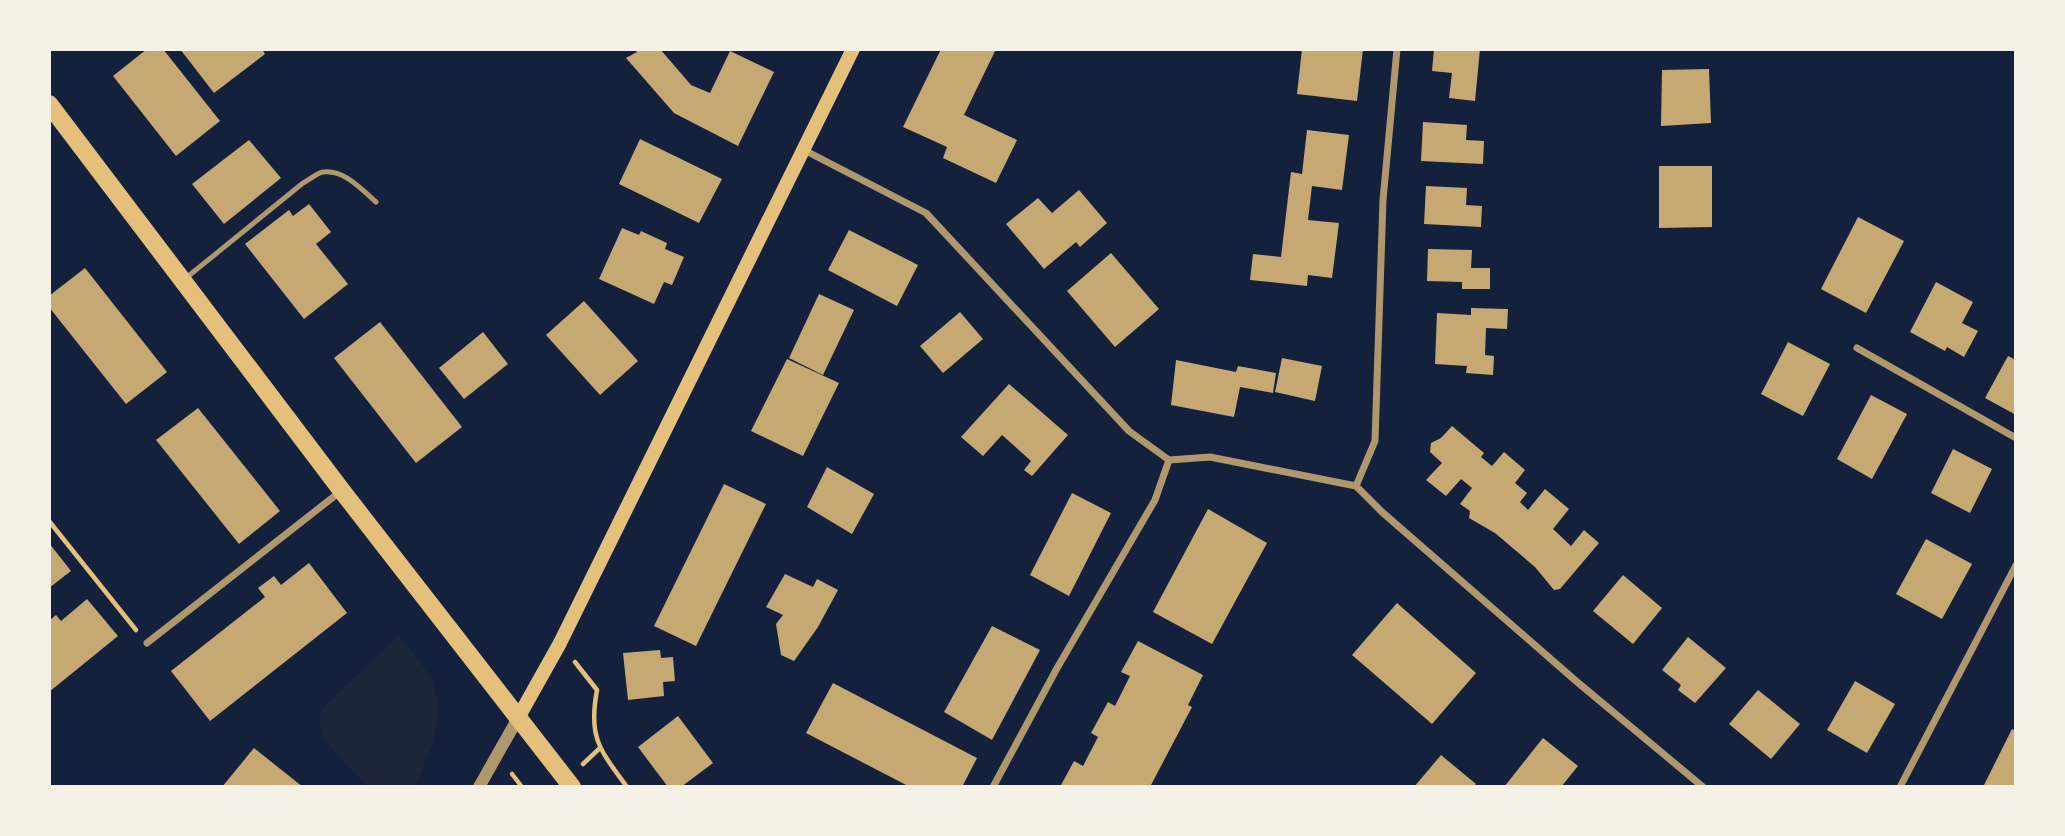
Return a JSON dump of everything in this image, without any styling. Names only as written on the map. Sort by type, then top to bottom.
[{"type":"main road","points":[[518,718],[561,643],[804,150],[849,51]]},
{"type":"main road","points":[[49,104],[342,491],[572,787]]},
{"type":"street","points":[[1356,486],[1375,441],[1383,200],[1397,49]]},
{"type":"street","points":[[804,150],[926,213],[1129,430],[1169,460],[1210,457],[1356,486],[1382,512],[1535,645],[1703,787]]},
{"type":"street","points":[[1857,348],[2016,438]]},
{"type":"street","points":[[993,787],[1056,670],[1154,500],[1169,460]]},
{"type":"street","points":[[147,643],[342,491]]},
{"type":"street","points":[[1900,787],[2016,565]]},
{"type":"street","points":[[479,787],[518,718]]},
{"type":"lane","points":[[184,280],[303,183],[321,172],[337,173],[376,202]]},
{"type":"path","points":[[49,521],[147,643]]},
{"type":"path","points":[[561,643],[597,690],[593,713],[594,735],[627,787]]},
{"type":"shaded area","points":[[398,636],[428,674],[434,688],[438,717],[432,745],[415,787],[368,787],[322,737],[319,720],[323,708]]},
{"type":"building","points":[[147,49],[163,49],[220,121],[176,156],[113,76]]},
{"type":"building","points":[[180,49],[262,49],[265,54],[214,93]]},
{"type":"building","points":[[634,49],[660,49],[691,85],[710,93],[730,51],[774,72],[738,146],[674,113],[626,58],[637,52]]},
{"type":"building","points":[[941,49],[996,49],[964,115],[1017,140],[996,183],[943,158],[947,147],[903,127]]},
{"type":"building","points":[[1302,49],[1363,49],[1357,101],[1297,94]]},
{"type":"building","points":[[1434,49],[1480,49],[1475,101],[1449,98],[1452,73],[1432,71]]},
{"type":"building","points":[[1709,69],[1711,123],[1661,126],[1662,70]]},
{"type":"building","points":[[1423,122],[1467,125],[1466,140],[1484,141],[1483,164],[1421,161]]},
{"type":"building","points":[[1307,130],[1349,135],[1342,190],[1312,186],[1308,220],[1339,223],[1332,278],[1308,275],[1307,286],[1250,280],[1253,254],[1281,257],[1291,172],[1302,174]]},
{"type":"building","points":[[640,139],[722,179],[699,223],[619,184]]},
{"type":"building","points":[[249,140],[281,178],[224,224],[192,184]]},
{"type":"building","points":[[1659,166],[1712,166],[1712,227],[1659,228]]},
{"type":"building","points":[[1426,186],[1467,188],[1466,205],[1482,206],[1481,227],[1424,224]]},
{"type":"building","points":[[1079,190],[1107,223],[1080,247],[1076,242],[1044,269],[1006,224],[1038,198],[1052,213]]},
{"type":"building","points":[[309,204],[331,232],[316,244],[348,284],[304,319],[245,244],[289,210],[293,216]]},
{"type":"building","points":[[1858,217],[1904,241],[1866,313],[1821,289]]},
{"type":"building","points":[[622,228],[639,235],[641,231],[667,243],[665,249],[684,257],[672,285],[664,282],[654,304],[599,279]]},
{"type":"building","points":[[849,230],[918,265],[897,306],[828,270]]},
{"type":"building","points":[[1428,249],[1472,250],[1471,268],[1490,268],[1490,289],[1462,289],[1462,282],[1427,281]]},
{"type":"building","points":[[1111,253],[1159,309],[1115,347],[1067,291]]},
{"type":"building","points":[[85,268],[167,372],[126,404],[49,307],[49,296]]},
{"type":"building","points":[[1936,282],[1973,302],[1962,323],[1978,331],[1964,357],[1947,347],[1945,351],[1910,332]]},
{"type":"building","points":[[819,294],[854,310],[823,375],[789,358]]},
{"type":"building","points":[[584,301],[638,361],[600,395],[546,335]]},
{"type":"building","points":[[1471,308],[1508,309],[1507,329],[1486,328],[1485,355],[1494,356],[1493,375],[1466,373],[1467,366],[1435,364],[1437,313],[1471,315]]},
{"type":"building","points":[[960,312],[983,339],[943,373],[920,346]]},
{"type":"building","points":[[380,322],[462,427],[416,463],[334,358]]},
{"type":"building","points":[[483,332],[508,364],[464,399],[439,368]]},
{"type":"building","points":[[1788,342],[1830,364],[1803,416],[1761,394]]},
{"type":"building","points":[[2008,356],[2016,360],[2016,415],[1985,398]]},
{"type":"building","points":[[1282,358],[1322,366],[1315,401],[1275,392]]},
{"type":"building","points":[[787,359],[839,383],[803,456],[751,431]]},
{"type":"building","points":[[1176,360],[1236,372],[1238,366],[1276,373],[1273,393],[1240,387],[1234,417],[1171,405]]},
{"type":"building","points":[[1009,384],[1068,435],[1032,476],[1024,470],[1031,461],[1002,435],[983,456],[961,437]]},
{"type":"building","points":[[1871,395],[1907,414],[1872,479],[1837,459]]},
{"type":"building","points":[[198,408],[280,511],[239,544],[156,440]]},
{"type":"building","points":[[1452,426],[1484,453],[1481,457],[1492,466],[1504,452],[1525,470],[1515,483],[1527,493],[1520,502],[1528,510],[1545,489],[1569,509],[1553,529],[1571,546],[1584,530],[1599,543],[1560,589],[1554,590],[1535,567],[1495,533],[1469,518],[1470,511],[1460,504],[1472,488],[1461,479],[1446,496],[1426,480],[1442,463],[1430,452],[1431,443],[1441,438]]},
{"type":"building","points":[[1953,449],[1992,469],[1970,513],[1931,493]]},
{"type":"building","points":[[827,467],[874,494],[852,534],[807,507]]},
{"type":"building","points":[[724,484],[766,504],[696,646],[654,626]]},
{"type":"building","points":[[1072,493],[1111,513],[1069,596],[1030,575]]},
{"type":"building","points":[[1208,509],[1267,543],[1212,644],[1153,612]]},
{"type":"building","points":[[1926,539],[1972,564],[1942,619],[1896,594]]},
{"type":"building","points":[[49,543],[71,571],[49,588]]},
{"type":"building","points":[[309,563],[347,613],[210,721],[171,671],[265,597],[258,588],[274,576],[281,585]]},
{"type":"building","points":[[785,574],[813,587],[817,579],[838,590],[818,627],[794,661],[781,655],[776,624],[783,615],[766,607]]},
{"type":"building","points":[[1623,575],[1662,608],[1633,644],[1593,611]]},
{"type":"building","points":[[87,599],[118,636],[49,692],[49,621],[56,615],[61,621]]},
{"type":"building","points":[[1397,603],[1476,673],[1432,724],[1352,655]]},
{"type":"building","points":[[992,626],[1040,650],[992,740],[944,712]]},
{"type":"building","points":[[1688,637],[1726,668],[1695,703],[1678,690],[1681,685],[1662,670]]},
{"type":"building","points":[[1138,641],[1203,675],[1188,705],[1192,707],[1150,787],[1060,787],[1074,761],[1083,766],[1098,737],[1091,733],[1108,702],[1115,706],[1130,676],[1121,672]]},
{"type":"building","points":[[660,650],[661,658],[673,657],[675,681],[663,682],[664,696],[628,700],[623,653]]},
{"type":"building","points":[[1855,681],[1895,704],[1867,753],[1827,730]]},
{"type":"building","points":[[833,683],[977,758],[962,787],[910,787],[806,733]]},
{"type":"building","points":[[1758,690],[1800,724],[1771,759],[1729,724]]},
{"type":"building","points":[[678,716],[713,763],[681,787],[668,787],[638,747]]},
{"type":"building","points":[[2012,729],[2016,731],[2016,787],[1983,787]]},
{"type":"building","points":[[1543,738],[1578,766],[1561,787],[1504,787]]},
{"type":"building","points":[[254,748],[303,787],[222,787]]},
{"type":"building","points":[[1441,755],[1476,784],[1473,787],[1414,787]]}]
